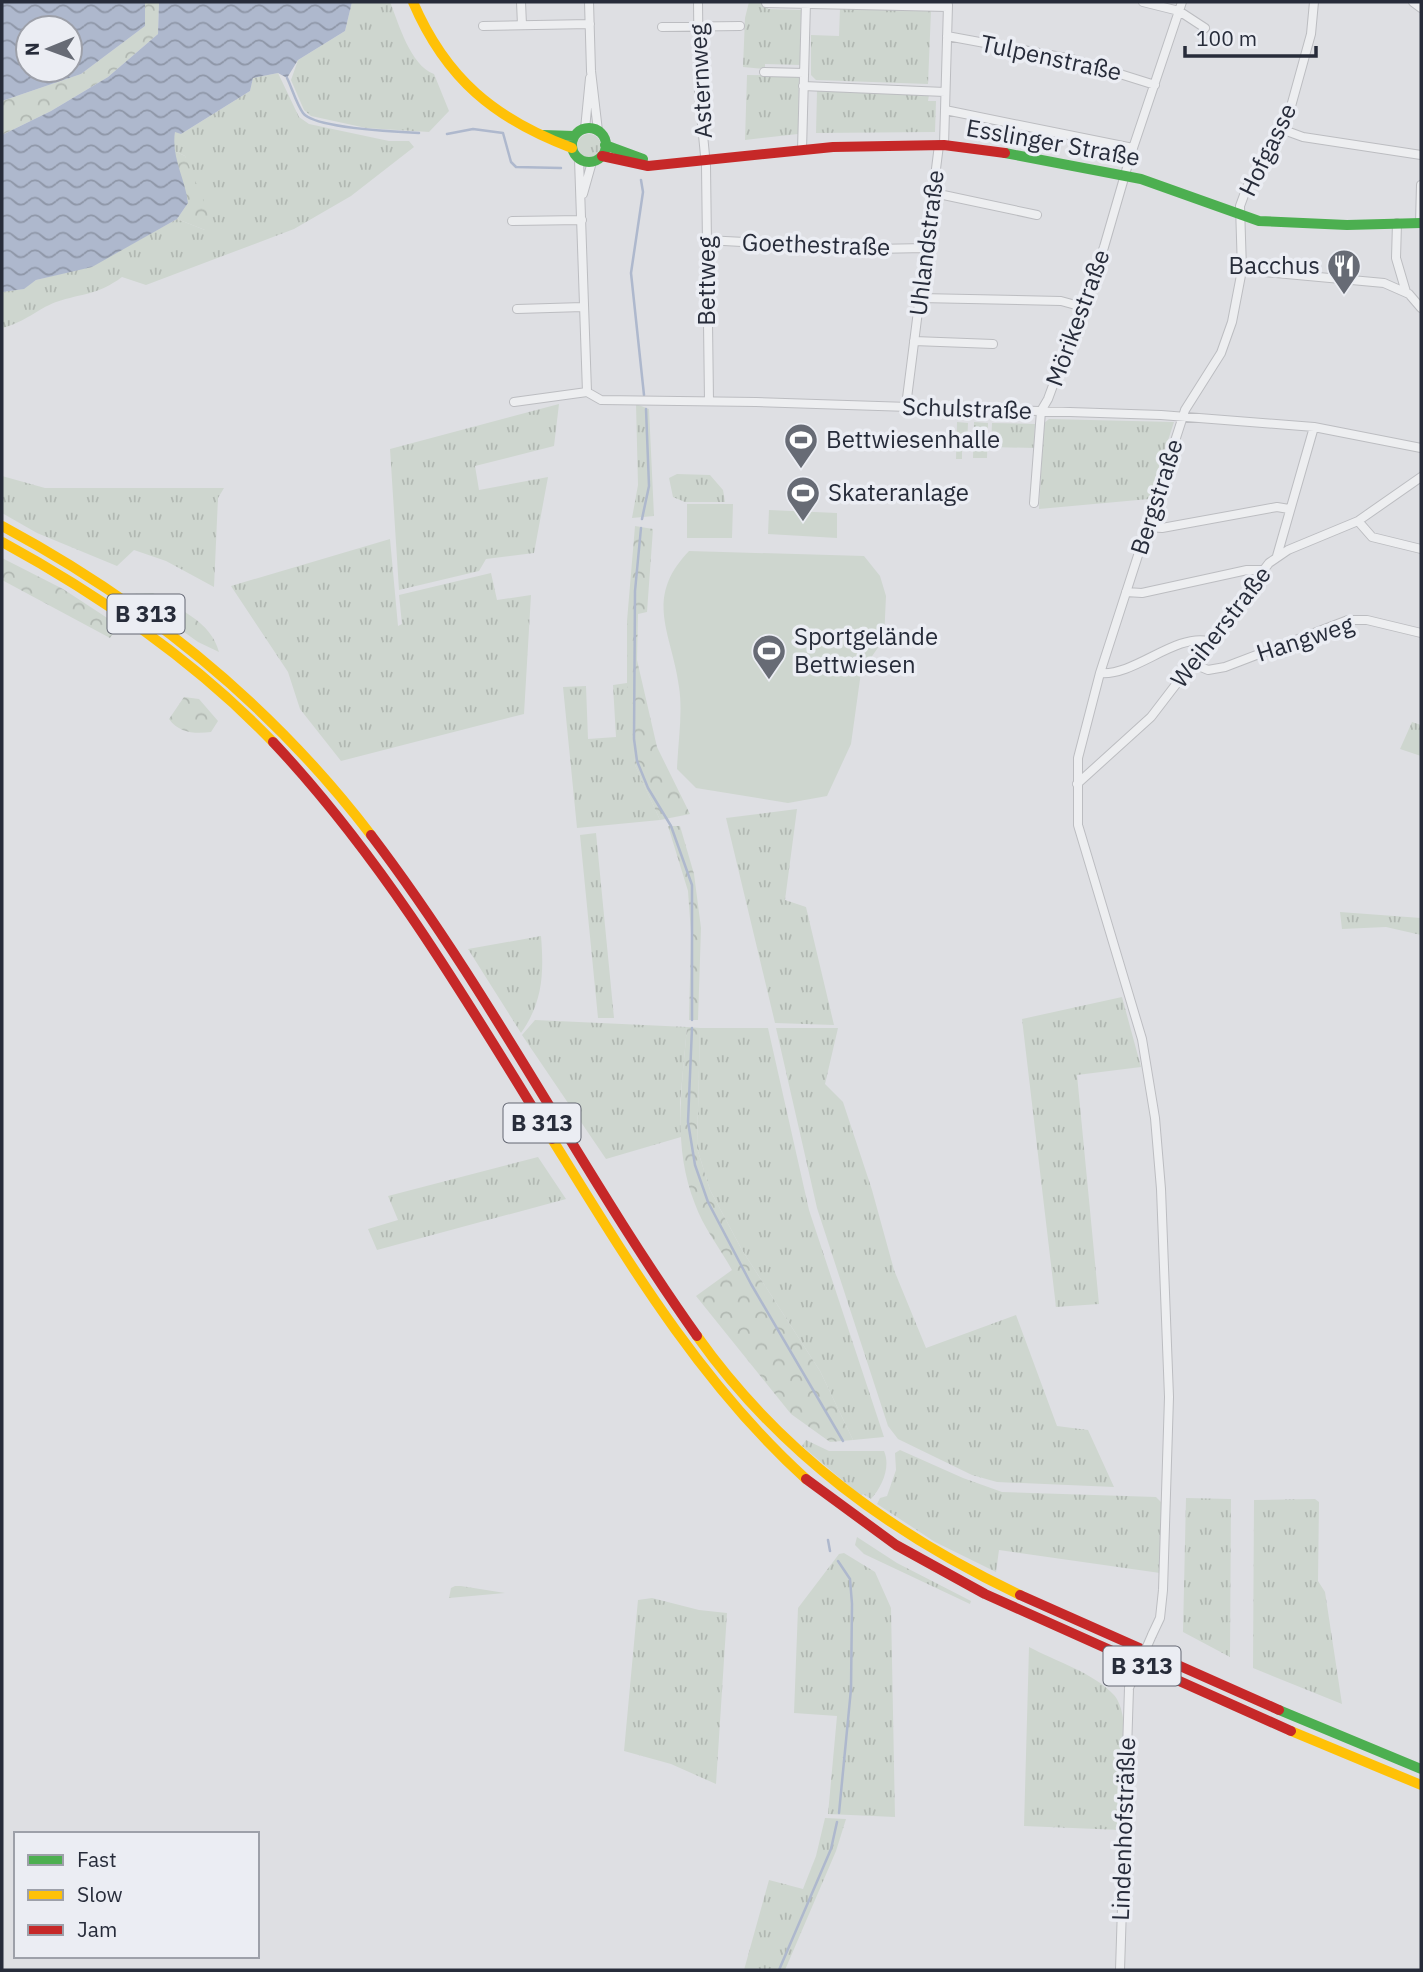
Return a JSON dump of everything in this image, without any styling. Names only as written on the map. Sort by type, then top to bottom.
[{"type":"main road","points":[[413,2],[436,50],[465,85],[499,114],[541,135],[573,142]]},
{"type":"main road","points":[[573,142],[585,129],[597,131],[600,155]]},
{"type":"main road","points":[[573,142],[579,159]]},
{"type":"main road","name":"Esslinger Straße","points":[[579,159],[600,155],[648,166],[865,145],[941,145],[997,151],[1125,175],[1152,182],[1238,216],[1292,223],[1421,223]]},
{"type":"main road","name":"B 313","points":[[2,526],[100,582],[215,668],[334,789],[398,874],[647,1264],[715,1361],[785,1440],[859,1503],[934,1553],[1041,1605],[1421,1769]]},
{"type":"main road","name":"B 313","points":[[2,542],[116,611],[221,693],[251,721],[335,812],[391,888],[646,1287],[700,1364],[761,1436],[846,1514],[871,1532],[946,1575],[1036,1619],[1421,1784]]},
{"type":"street","points":[[521,2],[522,25]]},
{"type":"street","points":[[589,2],[591,71],[597,131]]},
{"type":"street","name":"Asternweg","points":[[698,2],[706,161]]},
{"type":"street","points":[[1143,2],[1179,11],[1205,28]]},
{"type":"street","name":"Mörikestraße","points":[[1034,503],[1041,411],[1083,307],[1182,2]]},
{"type":"street","name":"Hofgasse","points":[[1238,216],[1247,187],[1281,129],[1305,62],[1314,2]]},
{"type":"street","points":[[1413,2],[1421,8]]},
{"type":"street","points":[[766,3],[948,4]]},
{"type":"street","points":[[802,150],[806,3]]},
{"type":"street","name":"Uhlandstraße","points":[[906,406],[941,145],[948,4]]},
{"type":"street","points":[[483,26],[590,24]]},
{"type":"street","points":[[662,27],[740,26]]},
{"type":"street","name":"Tulpenstraße","points":[[947,36],[1072,59],[1155,85]]},
{"type":"street","points":[[585,129],[591,71]]},
{"type":"street","points":[[764,72],[804,73]]},
{"type":"street","points":[[803,86],[945,92]]},
{"type":"street","points":[[944,110],[1133,148]]},
{"type":"street","points":[[1281,129],[1303,137],[1421,155]]},
{"type":"street","points":[[582,201],[600,155]]},
{"type":"street","points":[[579,159],[587,392]]},
{"type":"street","name":"Bettweg","points":[[706,161],[709,401]]},
{"type":"street","points":[[1421,185],[1421,223]]},
{"type":"street","points":[[934,193],[1037,215]]},
{"type":"street","name":"Bergstraße","points":[[1129,1688],[1160,1618],[1163,1590],[1169,1397],[1161,1189],[1155,1118],[1142,1039],[1078,825],[1079,747],[1100,673],[1183,417],[1192,396],[1221,353],[1232,323],[1241,270],[1238,216]]},
{"type":"street","points":[[512,221],[582,220]]},
{"type":"street","points":[[1397,223],[1396,258],[1406,292]]},
{"type":"street","name":"Goethestraße","points":[[706,240],[848,248],[926,248]]},
{"type":"street","points":[[1241,270],[1384,282],[1406,292],[1421,308]]},
{"type":"street","points":[[920,298],[1060,301],[1083,307]]},
{"type":"street","points":[[517,309],[583,307]]},
{"type":"street","name":"Uhlandstraße","points":[[915,341],[993,344]]},
{"type":"street","name":"Schulstraße","points":[[514,402],[587,392],[595,399],[641,401],[906,406],[1183,417],[1314,427],[1421,448]]},
{"type":"street","points":[[1277,556],[1314,427]]},
{"type":"street","name":"Weiherstraße","points":[[1077,784],[1151,717],[1262,570],[1277,556],[1357,521],[1421,477]]},
{"type":"street","points":[[1148,527],[1162,528],[1277,508],[1289,509]]},
{"type":"street","points":[[1357,521],[1372,537],[1421,549]]},
{"type":"street","points":[[1126,592],[1142,593],[1247,570],[1262,570]]},
{"type":"street","name":"Hangweg","points":[[1191,663],[1208,670],[1225,667],[1348,620],[1367,620],[1421,633]]},
{"type":"street","points":[[1100,673],[1121,670],[1194,640],[1208,641]]},
{"type":"street","name":"Lindenhofsträßle","points":[[1120,1970],[1129,1688]]},
{"type":"green space","points":[[145,2],[159,2],[158,34],[108,77],[51,111],[2,135],[2,101],[52,84],[84,84],[84,72],[145,26]]},
{"type":"green space","points":[[352,2],[390,2],[412,53],[418,62],[434,74],[449,111],[429,132],[366,128],[311,116],[304,110],[291,80],[298,60],[345,31]]},
{"type":"green space","points":[[749,2],[767,2],[768,9],[801,10],[800,65],[765,64],[765,69],[743,67],[745,18]]},
{"type":"green space","points":[[840,8],[931,11],[928,84],[816,80],[811,75],[811,35],[839,36]]},
{"type":"green space","points":[[278,73],[299,117],[309,124],[389,141],[409,141],[414,147],[351,196],[294,229],[146,285],[122,277],[90,293],[56,302],[2,328],[2,292],[23,289],[36,280],[92,266],[177,219],[205,230],[185,156],[172,150],[175,131],[181,134],[250,91],[253,78]]},
{"type":"green space","points":[[747,75],[799,76],[798,134],[745,140]]},
{"type":"green space","points":[[817,91],[929,95],[928,101],[936,101],[935,132],[816,133]]},
{"type":"green space","points":[[589,134],[600,141],[601,146],[594,157],[589,158],[578,151],[577,146],[584,135]]},
{"type":"green space","points":[[172,150],[185,156],[211,219],[205,230],[177,219],[188,203]]},
{"type":"green space","points":[[559,404],[554,446],[475,466],[479,490],[548,477],[534,553],[486,559],[479,571],[399,590],[390,449]]},
{"type":"green space","points":[[636,404],[649,409],[654,516],[632,518],[638,485]]},
{"type":"green space","points":[[1049,419],[1174,422],[1149,499],[1039,509],[1044,423]]},
{"type":"green space","points":[[957,422],[968,423],[967,446],[962,446],[962,459],[956,459]]},
{"type":"green space","points":[[974,422],[988,423],[987,458],[973,458]]},
{"type":"green space","points":[[992,423],[1035,424],[1034,448],[991,447]]},
{"type":"green space","points":[[677,474],[710,475],[723,490],[725,502],[685,502],[673,497],[669,478]]},
{"type":"green space","points":[[2,476],[45,488],[224,488],[218,498],[214,587],[166,561],[134,550],[117,566],[37,533],[2,513]]},
{"type":"green space","points":[[687,504],[733,504],[732,538],[687,538]]},
{"type":"green space","name":"Skateranlage","points":[[769,510],[837,513],[837,538],[768,534]]},
{"type":"green space","points":[[635,526],[653,529],[647,612],[638,614],[637,660],[657,747],[690,814],[660,820],[635,765],[627,701],[627,621]]},
{"type":"green space","points":[[390,539],[398,626],[402,624],[399,595],[491,573],[497,600],[531,595],[524,714],[341,761],[300,709],[288,672],[231,586]]},
{"type":"green space","name":"Sportgelände Bettwiesen","points":[[689,551],[864,556],[880,576],[886,596],[884,639],[861,672],[851,744],[827,796],[788,803],[696,788],[677,769],[680,697],[664,617],[664,601],[667,585],[675,568]]},
{"type":"green space","points":[[2,558],[63,589],[118,625],[110,638],[2,580]]},
{"type":"green space","points":[[153,593],[201,624],[215,641],[219,652],[198,642],[131,594]]},
{"type":"green space","points":[[627,683],[635,765],[660,820],[577,828],[563,687],[586,686],[588,739],[616,737],[613,685]]},
{"type":"green space","points":[[184,697],[199,699],[218,721],[211,732],[188,731],[169,719]]},
{"type":"green space","points":[[1412,722],[1421,725],[1421,756],[1400,749]]},
{"type":"green space","points":[[797,809],[785,900],[806,907],[834,1025],[775,1023],[726,818]]},
{"type":"green space","points":[[668,826],[680,826],[694,874],[701,928],[698,1020],[689,1020],[691,933],[688,891]]},
{"type":"green space","points":[[596,833],[614,1018],[598,1018],[580,835]]},
{"type":"green space","points":[[1340,912],[1421,918],[1421,935],[1386,927],[1342,929]]},
{"type":"green space","points":[[541,936],[542,962],[538,998],[521,1033],[468,949]]},
{"type":"green space","points":[[1122,997],[1141,1067],[1077,1075],[1099,1304],[1056,1307],[1022,1019]]},
{"type":"green space","points":[[535,1020],[687,1027],[680,1103],[681,1137],[606,1159],[522,1035]]},
{"type":"green space","points":[[687,1027],[700,1028],[697,1148],[710,1190],[742,1250],[820,1371],[853,1440],[830,1442],[791,1414],[696,1296],[732,1270],[698,1213],[683,1161],[680,1116]]},
{"type":"green space","points":[[700,1028],[768,1028],[809,1210],[884,1437],[853,1440],[820,1371],[742,1250],[710,1190],[697,1148]]},
{"type":"green space","points":[[776,1028],[838,1028],[825,1084],[843,1102],[872,1190],[894,1270],[926,1348],[1016,1315],[1057,1426],[1088,1430],[1114,1487],[997,1482],[972,1475],[898,1439],[888,1426],[817,1208]]},
{"type":"green space","points":[[538,1157],[566,1199],[377,1250],[368,1229],[398,1220],[388,1196]]},
{"type":"green space","points":[[806,1440],[829,1451],[884,1451],[886,1464],[879,1489],[871,1499],[863,1494],[861,1496],[802,1446]]},
{"type":"green space","points":[[900,1450],[1002,1492],[1156,1497],[1161,1502],[1160,1573],[999,1550],[996,1572],[935,1542],[877,1504],[880,1498],[887,1496],[896,1470],[895,1453]]},
{"type":"green space","points":[[1186,1498],[1231,1499],[1230,1657],[1183,1632]]},
{"type":"green space","points":[[1315,1499],[1319,1502],[1318,1581],[1325,1592],[1342,1704],[1253,1668],[1254,1500]]},
{"type":"green space","points":[[857,1537],[897,1563],[971,1601],[970,1604],[864,1554],[855,1545]]},
{"type":"green space","points":[[844,1553],[875,1572],[891,1608],[895,1817],[828,1814],[837,1716],[794,1713],[798,1608],[839,1554]]},
{"type":"green space","points":[[455,1586],[505,1593],[449,1598],[451,1588]]},
{"type":"green space","points":[[652,1598],[699,1610],[727,1613],[716,1784],[671,1764],[624,1751],[638,1600]]},
{"type":"green space","points":[[1029,1647],[1096,1680],[1114,1695],[1120,1706],[1125,1740],[1121,1830],[1024,1826]]},
{"type":"green space","points":[[825,1818],[846,1819],[836,1851],[785,1970],[744,1970],[769,1880],[803,1889],[816,1856]]},
{"type":"water","points":[[2,2],[145,2],[145,26],[84,72],[84,14],[14,14],[14,84],[52,84],[2,101]]},
{"type":"water","points":[[159,2],[352,2],[345,31],[298,60],[287,78],[278,73],[253,78],[250,91],[181,134],[175,132],[175,150],[188,203],[177,219],[92,267],[36,280],[24,289],[2,292],[2,135],[51,111],[108,77],[158,34]]},
{"type":"waterway","points":[[287,78],[303,113],[310,118],[339,126],[419,133]]},
{"type":"waterway","points":[[447,134],[473,129],[503,133],[511,162],[516,167],[561,168]]},
{"type":"waterway","points":[[641,180],[643,192],[631,273],[644,395]]},
{"type":"waterway","points":[[642,519],[649,486],[646,409]]},
{"type":"waterway","points":[[641,528],[635,591],[634,739],[637,761],[648,788],[671,826],[692,885],[692,1020]]},
{"type":"waterway","points":[[692,1028],[688,1122],[695,1165],[708,1202],[751,1284],[843,1441]]},
{"type":"waterway","points":[[828,1540],[830,1551]]},
{"type":"waterway","points":[[838,1561],[850,1579],[852,1604],[851,1689],[839,1813]]},
{"type":"waterway","points":[[779,1970],[831,1849],[837,1822]]},
{"type":"traffic: fast","points":[[589,128],[601,133],[606,145],[601,157],[589,162],[577,157],[572,145],[577,133],[589,128]]},
{"type":"traffic: fast","points":[[543,135],[574,136]]},
{"type":"traffic: fast","points":[[605,145],[643,159]]},
{"type":"traffic: fast","points":[[1005,153],[1141,179],[1259,221],[1347,225],[1421,223]]},
{"type":"traffic: fast","points":[[1279,1710],[1421,1769]]},
{"type":"traffic: slow","points":[[413,2],[441,53],[476,93],[519,124],[572,148]]},
{"type":"traffic: slow","points":[[2,526],[107,589],[203,661],[249,700],[292,742],[371,835]]},
{"type":"traffic: slow","points":[[2,542],[75,584],[179,657],[243,712],[273,742]]},
{"type":"traffic: slow","points":[[552,1139],[637,1274],[699,1361],[768,1442],[806,1479]]},
{"type":"traffic: slow","points":[[697,1336],[729,1378],[764,1417],[842,1486],[927,1545],[1020,1595]]},
{"type":"traffic: slow","points":[[1291,1731],[1421,1785]]},
{"type":"traffic: jam","points":[[602,156],[648,166],[833,147],[944,145],[1005,153]]},
{"type":"traffic: jam","points":[[273,742],[352,835],[423,933],[552,1139]]},
{"type":"traffic: jam","points":[[371,835],[457,958],[615,1212],[697,1336]]},
{"type":"traffic: jam","points":[[806,1479],[896,1545],[985,1594],[1291,1731]]},
{"type":"traffic: jam","points":[[1020,1595],[1279,1710]]},
{"type":"place","name":"Bacchus","points":[[1344,296]]},
{"type":"place","name":"Bettwiesenhalle","points":[[801,470]]},
{"type":"place","name":"Skateranlage","points":[[803,523]]},
{"type":"place","name":"Sportgelände Bettwiesen","points":[[769,681]]}]
